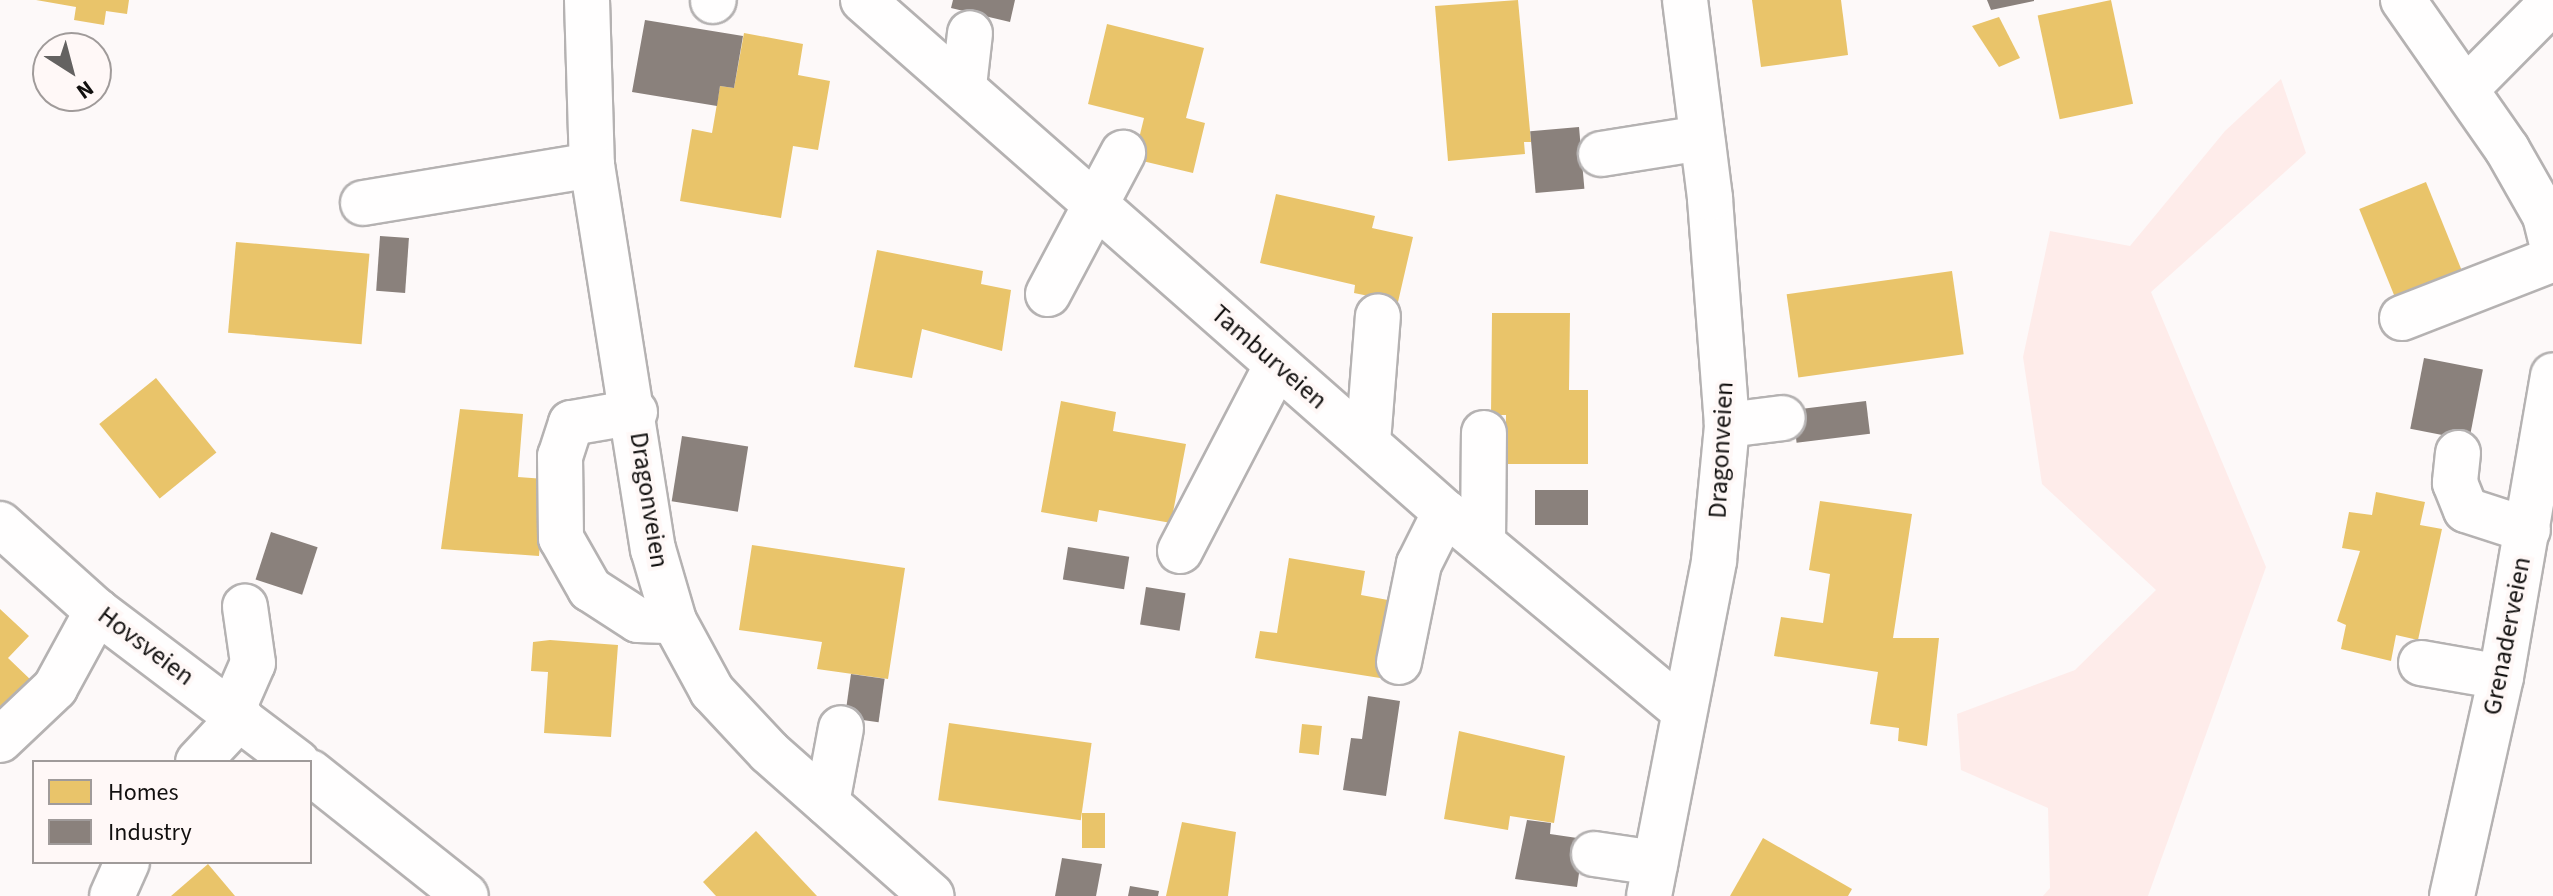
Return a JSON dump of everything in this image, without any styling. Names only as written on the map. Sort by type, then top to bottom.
[{"type":"street","name":"Dragonveien","points":[[587,0],[592,165],[635,412],[653,549],[674,621],[712,691],[827,803],[932,896]]},
{"type":"street","name":"Tamburveien","points":[[863,0],[1445,512],[1680,708]]},
{"type":"street","name":"Dragonveien","points":[[1652,880],[1680,708],[1714,561],[1727,425],[1702,138],[1685,0]]},
{"type":"street","points":[[2403,0],[2466,89],[2550,219]]},
{"type":"street","points":[[2466,89],[2553,1]]},
{"type":"street","points":[[964,86],[970,33]]},
{"type":"street","points":[[1601,154],[1702,138]]},
{"type":"street","points":[[1048,294],[1123,153]]},
{"type":"street","points":[[363,203],[592,165]]},
{"type":"street","points":[[2402,318],[2553,259]]},
{"type":"street","points":[[1368,442],[1378,316]]},
{"type":"street","points":[[1180,551],[1277,365]]},
{"type":"street","name":"Grenaderveien","points":[[2452,896],[2501,677],[2534,553],[2553,375]]},
{"type":"street","points":[[635,412],[571,423],[560,456],[561,538],[590,589],[638,620],[674,621]]},
{"type":"street","points":[[1727,425],[1783,418]]},
{"type":"street","points":[[1483,543],[1484,433]]},
{"type":"street","points":[[2458,453],[2455,483],[2466,510],[2534,553]]},
{"type":"street","points":[[1399,662],[1419,564],[1445,512]]},
{"type":"street","name":"Hovsveien","points":[[0,524],[97,611],[294,760]]},
{"type":"street","points":[[200,760],[236,714],[253,663],[245,607]]},
{"type":"street","points":[[0,740],[55,688],[97,611]]},
{"type":"street","points":[[2421,663],[2501,677]]},
{"type":"street","points":[[827,803],[841,728]]},
{"type":"street","points":[[312,774],[466,896]]},
{"type":"street","points":[[1594,854],[1652,880]]},
{"type":"street","points":[[112,896],[126,864]]},
{"type":"shaded area","points":[[2281,79],[2306,153],[2151,292],[2266,567],[2148,896],[2043,896],[2050,888],[2048,808],[1961,770],[1957,714],[2075,670],[2156,590],[2042,484],[2023,357],[2050,231],[2130,246],[2225,131]]},
{"type":"building: Homes","points":[[36,0],[129,0],[127,14],[106,11],[104,25],[74,20],[76,7]]},
{"type":"building: Homes","points":[[1518,0],[1531,142],[1524,142],[1525,154],[1448,161],[1435,6]]},
{"type":"building: Homes","points":[[1752,0],[1841,0],[1848,55],[1761,67]]},
{"type":"building: Homes","points":[[2111,0],[2133,104],[2060,119],[2038,16]]},
{"type":"building: Homes","points":[[1999,17],[2020,58],[1999,67],[1972,26]]},
{"type":"building: Homes","points":[[1107,24],[1204,48],[1186,118],[1205,123],[1193,173],[1134,159],[1144,118],[1088,104]]},
{"type":"building: Homes","points":[[744,33],[803,44],[798,75],[830,81],[818,150],[793,146],[781,218],[680,201],[692,129],[712,133],[720,86],[734,88]]},
{"type":"building: Homes","points":[[2426,182],[2463,273],[2396,300],[2359,209]]},
{"type":"building: Homes","points":[[1276,194],[1375,216],[1372,228],[1413,237],[1398,302],[1354,293],[1355,285],[1260,263]]},
{"type":"building: Homes","points":[[236,242],[369,254],[362,344],[228,333]]},
{"type":"building: Homes","points":[[877,250],[983,271],[981,284],[1011,290],[1002,351],[922,329],[912,378],[854,367]]},
{"type":"building: Homes","points":[[1952,271],[1964,354],[1798,377],[1787,294]]},
{"type":"building: Homes","points":[[1492,313],[1570,313],[1569,390],[1588,390],[1588,464],[1505,464],[1506,415],[1491,415]]},
{"type":"building: Homes","points":[[156,378],[216,453],[160,499],[99,424]]},
{"type":"building: Homes","points":[[1061,401],[1116,412],[1113,431],[1186,444],[1171,523],[1099,510],[1097,522],[1041,512]]},
{"type":"building: Homes","points":[[460,409],[523,414],[518,477],[545,479],[539,556],[441,549]]},
{"type":"building: Homes","points":[[2376,492],[2425,502],[2420,525],[2442,529],[2418,640],[2396,635],[2391,661],[2341,649],[2346,625],[2337,621],[2360,551],[2342,548],[2349,512],[2372,515]]},
{"type":"building: Homes","points":[[1820,501],[1912,514],[1893,638],[1939,638],[1927,746],[1898,741],[1899,728],[1870,724],[1878,672],[1774,656],[1781,617],[1823,623],[1830,574],[1809,570]]},
{"type":"building: Homes","points":[[752,545],[905,568],[888,679],[817,669],[822,642],[739,630]]},
{"type":"building: Homes","points":[[1289,558],[1365,571],[1361,595],[1388,600],[1380,678],[1255,658],[1260,631],[1277,633]]},
{"type":"building: Homes","points":[[0,609],[29,636],[8,658],[33,682],[0,716]]},
{"type":"building: Homes","points":[[550,640],[618,645],[611,737],[544,733],[548,672],[531,671],[533,642]]},
{"type":"building: Homes","points":[[949,723],[1092,743],[1081,820],[938,800]]},
{"type":"building: Homes","points":[[1302,724],[1322,726],[1319,755],[1299,753]]},
{"type":"building: Homes","points":[[1459,731],[1565,756],[1554,823],[1510,816],[1508,830],[1444,819]]},
{"type":"building: Homes","points":[[1082,813],[1105,813],[1105,848],[1082,848]]},
{"type":"building: Homes","points":[[1182,822],[1236,832],[1228,896],[1166,896]]},
{"type":"building: Homes","points":[[756,831],[817,896],[716,896],[703,882]]},
{"type":"building: Homes","points":[[1763,838],[1852,889],[1848,896],[1730,896]]},
{"type":"building: Homes","points":[[208,864],[235,896],[171,896]]},
{"type":"building: Industry","points":[[953,0],[1015,0],[1010,22],[951,8]]},
{"type":"building: Industry","points":[[1987,0],[2034,0],[2034,1],[1991,10]]},
{"type":"building: Industry","points":[[645,20],[743,36],[734,88],[720,86],[717,106],[632,92]]},
{"type":"building: Industry","points":[[1579,127],[1584,189],[1536,193],[1530,131]]},
{"type":"building: Industry","points":[[380,236],[409,238],[405,293],[376,291]]},
{"type":"building: Industry","points":[[2424,358],[2483,369],[2469,440],[2410,429]]},
{"type":"building: Industry","points":[[1866,401],[1870,434],[1797,443],[1793,410]]},
{"type":"building: Industry","points":[[682,436],[748,446],[738,512],[672,501]]},
{"type":"building: Industry","points":[[1535,490],[1588,490],[1588,525],[1535,525]]},
{"type":"building: Industry","points":[[271,532],[318,547],[302,595],[256,580]]},
{"type":"building: Industry","points":[[1068,547],[1129,557],[1124,589],[1063,580]]},
{"type":"building: Industry","points":[[1146,587],[1186,593],[1180,631],[1140,625]]},
{"type":"building: Industry","points":[[851,674],[885,679],[879,722],[845,718]]},
{"type":"building: Industry","points":[[1368,696],[1400,701],[1386,796],[1343,790],[1351,738],[1362,739]]},
{"type":"building: Industry","points":[[1527,820],[1551,823],[1550,834],[1584,839],[1577,887],[1515,879]]},
{"type":"building: Industry","points":[[1062,858],[1102,864],[1096,896],[1055,896]]},
{"type":"building: Industry","points":[[1130,886],[1159,891],[1158,896],[1128,896]]}]
